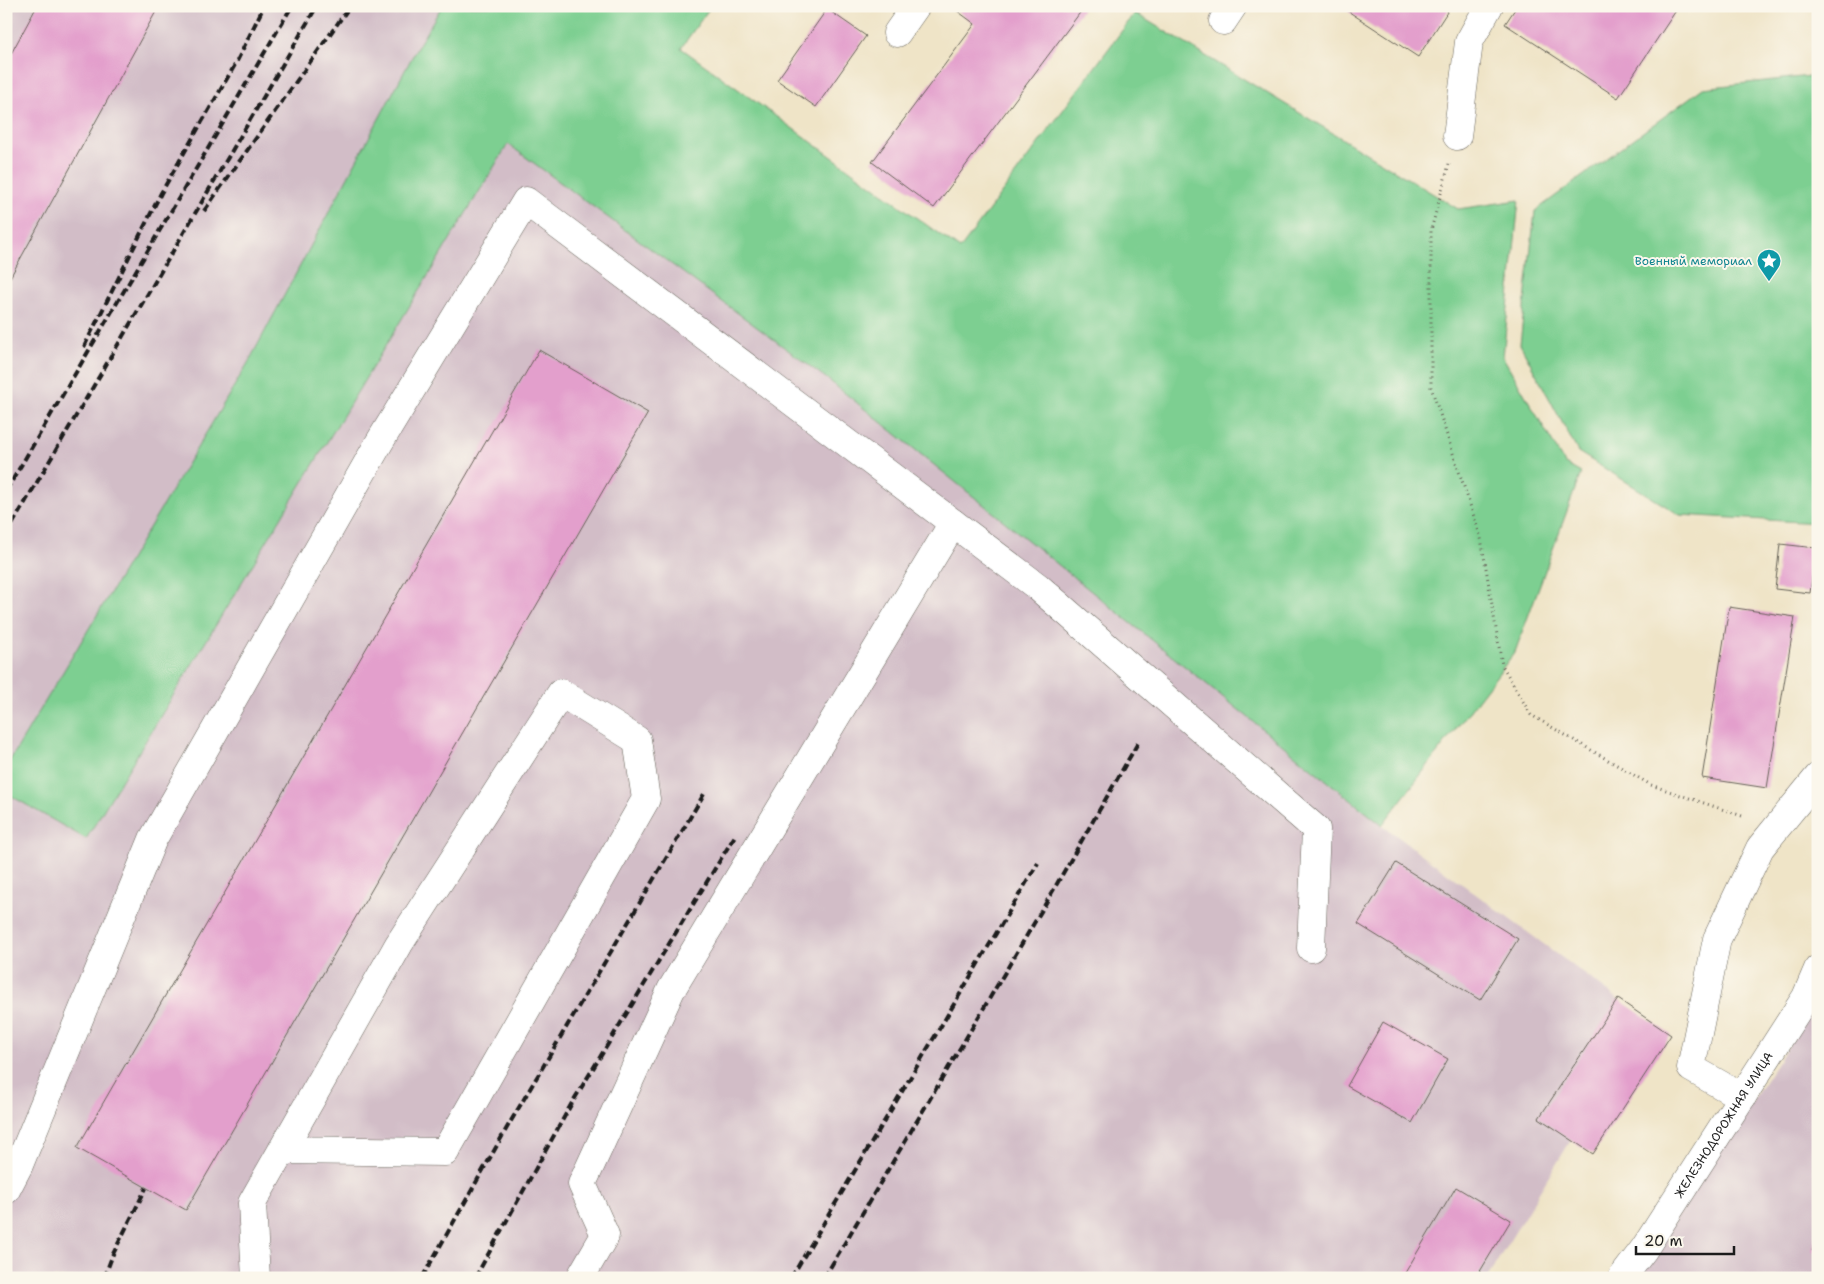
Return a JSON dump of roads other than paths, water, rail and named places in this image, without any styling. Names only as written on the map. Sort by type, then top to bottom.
[{"type":"street","points":[[897,33],[916,6]]},
{"type":"street","points":[[1456,136],[1469,42],[1489,6]]},
{"type":"street","points":[[6,1190],[19,1165],[153,839],[379,442],[526,202],[1038,587],[1316,829],[1311,948]]},
{"type":"street","points":[[580,1278],[605,1235],[582,1184],[671,990],[952,523]]},
{"type":"street","points":[[256,1278],[252,1203],[282,1150],[399,944],[561,693],[637,740],[646,798],[444,1152],[282,1150]]},
{"type":"street","points":[[1742,1097],[1691,1068],[1717,939],[1760,848],[1818,776]]},
{"type":"street","name":"ЖЕЛЕЗНОДОРОЖНАЯ УЛИЦА","points":[[1622,1278],[1644,1250],[1742,1097],[1806,996],[1818,969]]},
{"type":"railway","points":[[84,347],[161,193],[236,63],[264,6]]},
{"type":"railway","points":[[6,491],[292,6]]},
{"type":"railway","points":[[6,535],[317,6]]},
{"type":"railway","points":[[204,211],[350,6]]},
{"type":"railway","points":[[824,1278],[1043,908],[1139,741]]},
{"type":"railway","points":[[422,1278],[508,1126],[704,794]]},
{"type":"railway","points":[[475,1278],[572,1103],[736,834]]},
{"type":"railway","points":[[791,1278],[1038,863]]},
{"type":"railway","points":[[104,1278],[113,1254],[146,1188]]},
{"type":"place","name":"Военный мемориал","points":[[1769,282]]}]
